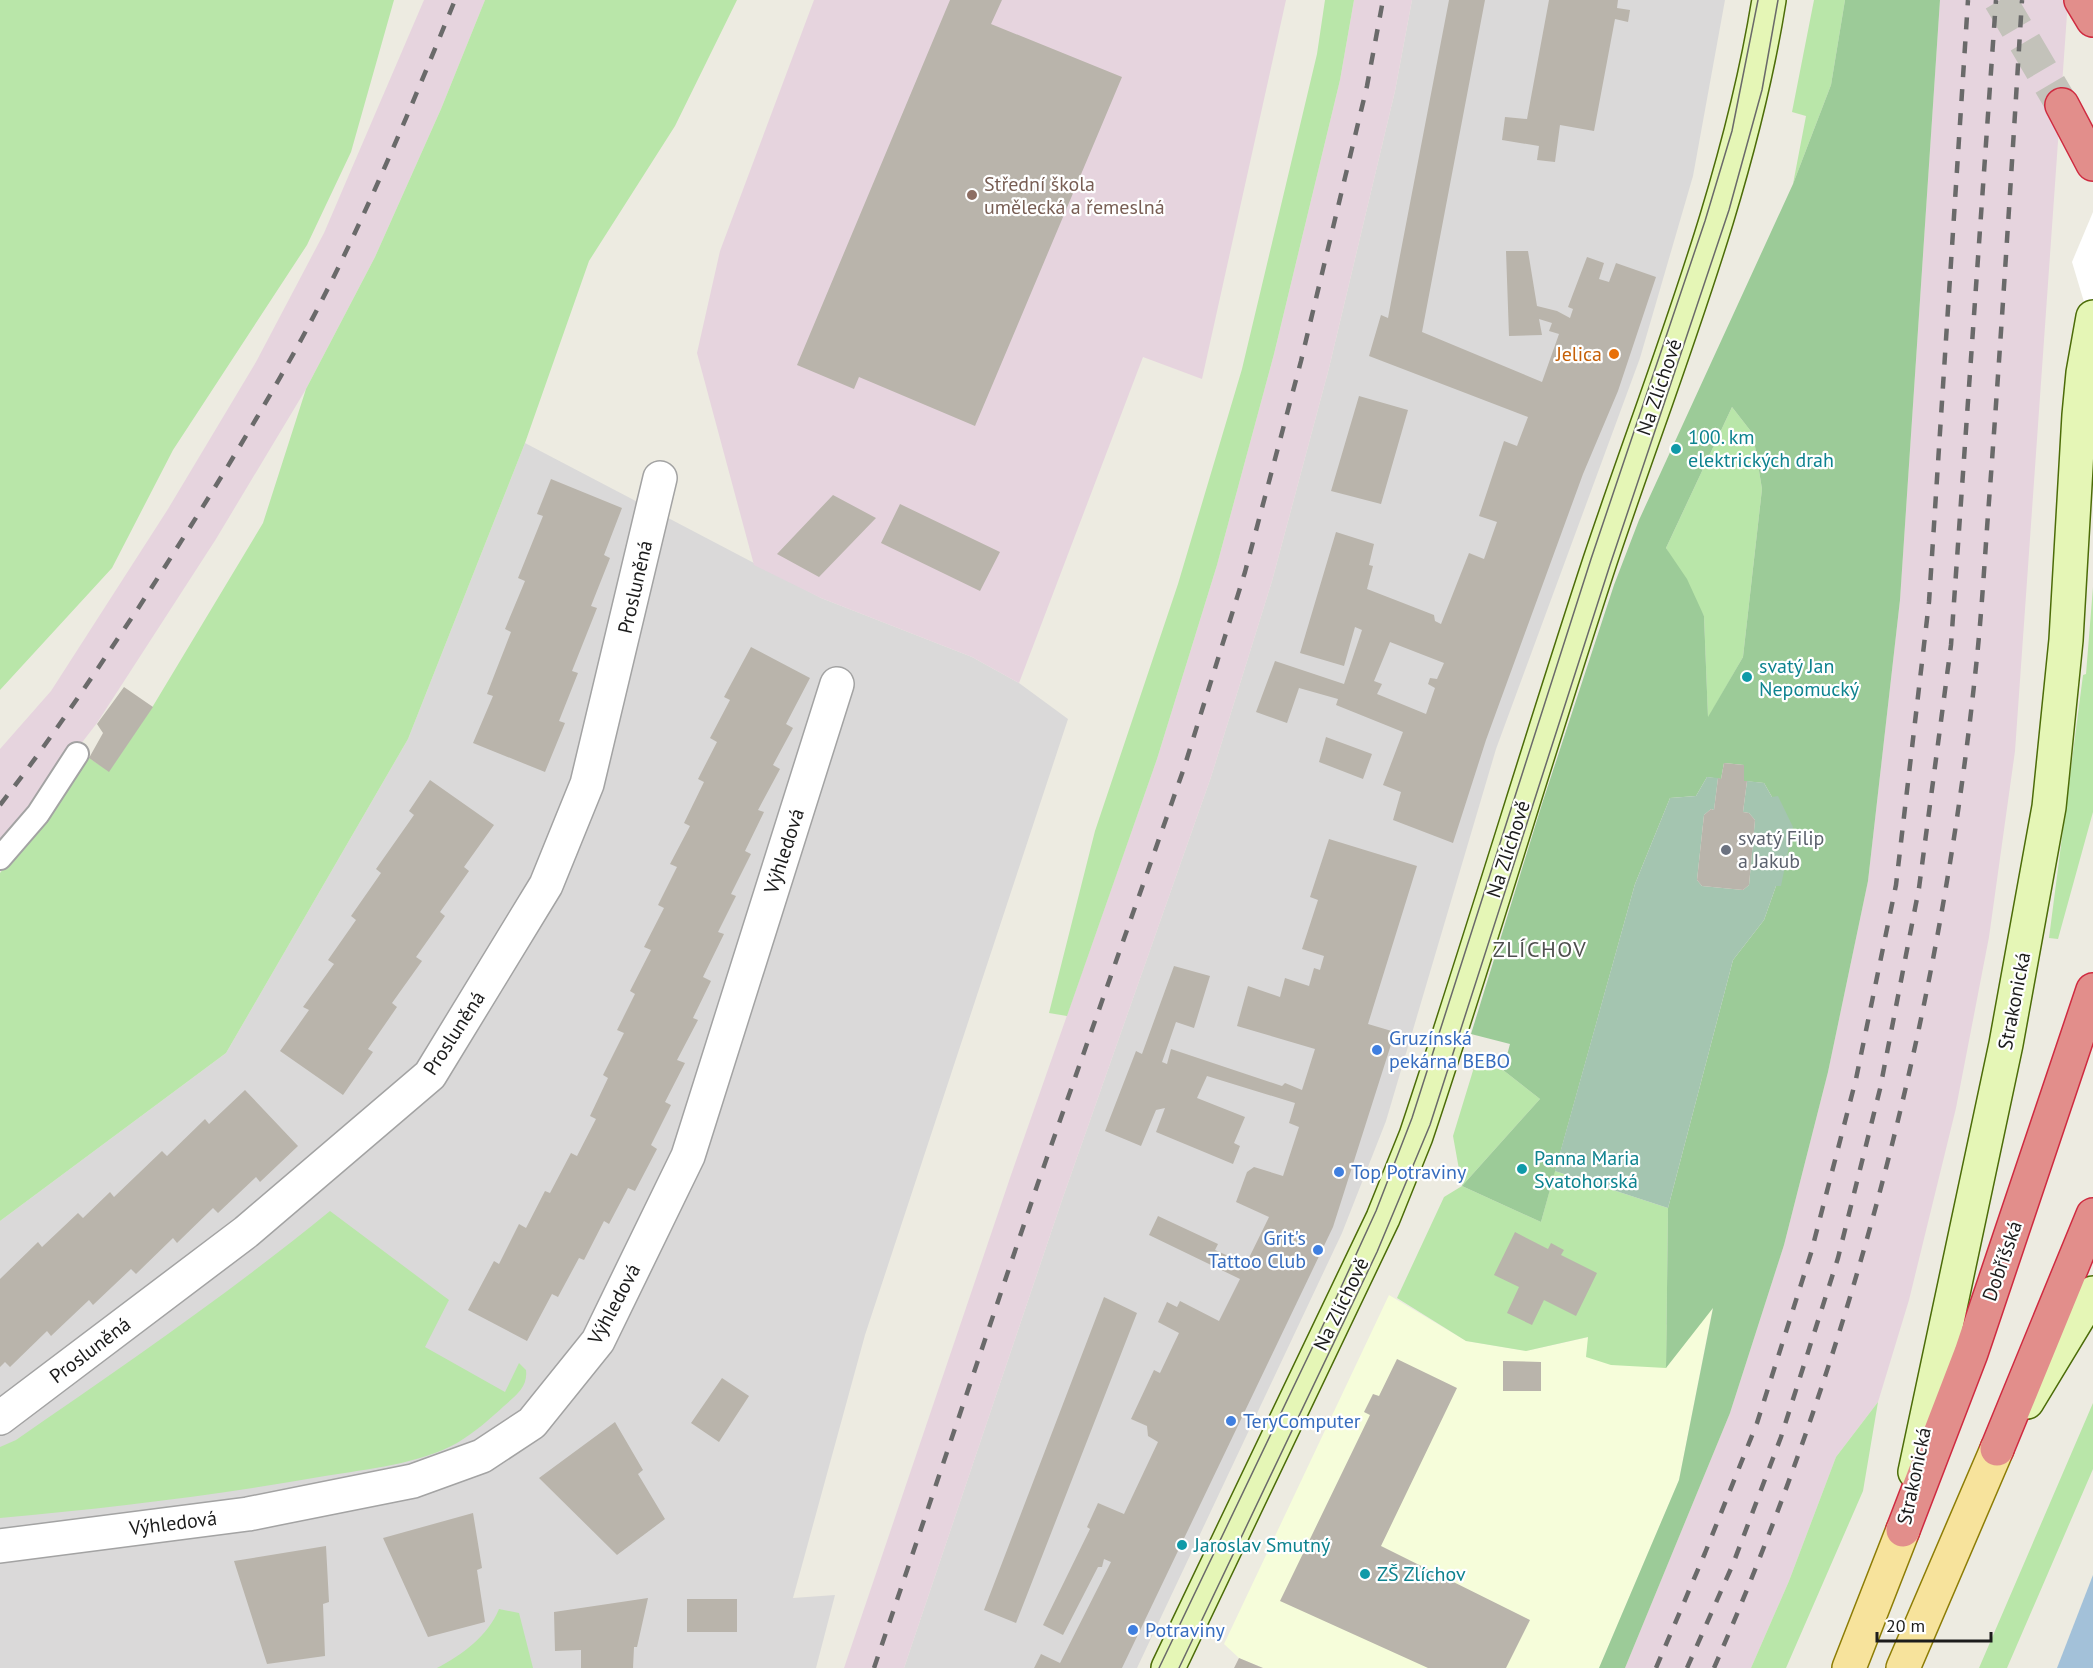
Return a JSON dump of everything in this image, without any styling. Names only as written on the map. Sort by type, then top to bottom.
[{"type":"highway","points":[[2081,0],[2093,20]]},
{"type":"highway","points":[[2062,105],[2093,164]]},
{"type":"highway","name":"Dobříšská","points":[[1903,1530],[1971,1353],[2093,990]]},
{"type":"highway","points":[[1997,1449],[2093,1215]]},
{"type":"main road","points":[[1903,1668],[1997,1449]]},
{"type":"main road","name":"Strakonická","points":[[1848,1668],[1903,1530]]},
{"type":"street","name":"Na Zlíchově","points":[[1168,1668],[1383,1218],[1416,1136],[1600,562],[1728,180],[1756,68],[1769,0]]},
{"type":"street","name":"Strakonická","points":[[1903,1530],[2006,1044],[2049,807],[2066,640],[2079,415],[2092,321]]},
{"type":"street","name":"Prosluněná","points":[[0,1418],[246,1233],[430,1074],[546,885],[587,784],[660,478]]},
{"type":"street","name":"Výhledová","points":[[0,1546],[248,1514],[413,1481],[482,1456],[532,1423],[598,1341],[688,1156],[837,684]]},
{"type":"street","points":[[1997,1449],[2093,1293]]},
{"type":"lane","points":[[0,858],[38,814],[77,754]]},
{"type":"shaded area","points":[[424,0],[485,0],[441,109],[375,257],[306,389],[216,539],[97,723],[0,849],[0,749],[51,691],[168,509],[256,362],[324,233]]},
{"type":"shaded area","points":[[814,0],[1286,0],[1202,379],[1143,357],[1019,683],[972,657],[821,598],[754,565],[697,353],[720,251]]},
{"type":"shaded area","points":[[1354,0],[1412,0],[1395,91],[1329,368],[1272,581],[1211,777],[1062,1200],[904,1668],[844,1668],[1011,1175],[1157,759],[1217,565],[1274,354],[1340,80]]},
{"type":"shaded area","points":[[1412,0],[1725,0],[1693,176],[1640,358],[1496,749],[1386,1121],[1342,1233],[1137,1668],[904,1668],[1062,1200],[1211,777],[1272,581],[1329,368],[1395,91]]},
{"type":"shaded area","points":[[1940,0],[2068,0],[2015,751],[1989,937],[1956,1108],[1909,1300],[1878,1402],[1836,1457],[1789,1581],[1751,1668],[1625,1668],[1730,1413],[1784,1245],[1828,1072],[1868,881],[1900,600]]},
{"type":"shaded area","points":[[525,443],[821,598],[972,657],[1019,683],[1068,719],[865,1335],[793,1598],[835,1595],[816,1668],[0,1668],[0,1221],[226,1053],[408,739]]},
{"type":"shaded area","points":[[1707,777],[1718,778],[1714,810],[1711,809],[1704,815],[1697,880],[1702,886],[1743,890],[1749,885],[1755,820],[1749,813],[1743,812],[1747,781],[1764,783],[1772,797],[1778,796],[1793,827],[1781,886],[1776,886],[1764,920],[1733,960],[1668,1208],[1555,1171],[1635,884],[1670,798],[1696,796]]},
{"type":"shaded area","points":[[1389,1295],[1466,1341],[1526,1351],[1589,1337],[1586,1357],[1713,1306],[1679,1480],[1599,1668],[1263,1668],[1239,1658],[1224,1644]]},
{"type":"green space","points":[[0,0],[394,0],[351,152],[307,245],[173,450],[112,568],[0,690]]},
{"type":"green space","points":[[485,0],[737,0],[675,126],[589,261],[525,443],[408,739],[226,1053],[0,1221],[0,873],[89,758],[109,771],[153,706],[263,523],[306,389],[375,257],[441,109]]},
{"type":"green space","points":[[1325,0],[1354,0],[1340,80],[1274,354],[1217,565],[1157,759],[1067,1016],[1049,1013],[1095,831],[1178,584],[1242,369],[1317,54]]},
{"type":"green space","points":[[1814,0],[1845,0],[1831,85],[1793,184],[1806,116],[1792,112]]},
{"type":"green space","points":[[1845,0],[1940,0],[1900,600],[1868,881],[1828,1072],[1784,1245],[1730,1413],[1625,1668],[1599,1668],[1679,1480],[1713,1308],[1666,1368],[1668,1208],[1733,960],[1764,920],[1776,886],[1772,797],[1764,783],[1744,781],[1744,765],[1724,763],[1721,779],[1707,777],[1696,796],[1670,798],[1635,884],[1541,1222],[1462,1186],[1540,1099],[1503,1070],[1510,1044],[1471,1034],[1542,804],[1614,585],[1639,520],[1793,184],[1831,85]],"holes":[[[1732,407],[1753,434],[1762,489],[1743,657],[1708,717],[1704,616],[1687,579],[1666,548]]]},
{"type":"green space","points":[[1732,407],[1753,434],[1762,489],[1743,657],[1708,718],[1704,616],[1666,548]]},
{"type":"green space","points":[[2093,587],[2093,812],[2058,939],[2049,938],[2083,675],[2086,674]]},
{"type":"green space","points":[[1479,1051],[1495,1056],[1493,1068],[1503,1070],[1540,1099],[1462,1186],[1453,1136]]},
{"type":"green space","points":[[1555,1171],[1668,1208],[1666,1368],[1611,1365],[1586,1357],[1588,1337],[1526,1351],[1466,1341],[1397,1298],[1444,1197],[1462,1186],[1541,1222]]},
{"type":"green space","points":[[330,1211],[449,1300],[425,1347],[505,1392],[519,1363],[526,1370],[526,1376],[517,1394],[476,1430],[457,1443],[410,1461],[204,1495],[0,1518],[0,1447],[16,1440],[176,1328]]},
{"type":"green space","points":[[1878,1402],[1863,1491],[1786,1668],[1751,1668],[1789,1581],[1836,1457]]},
{"type":"green space","points":[[2093,1403],[2093,1469],[2007,1668],[1979,1668]]},
{"type":"green space","points":[[499,1609],[519,1613],[533,1668],[437,1668],[473,1644],[488,1628]]},
{"type":"water","points":[[2093,1575],[2093,1668],[2057,1668]]},
{"type":"pier","points":[[2093,212],[2093,332],[2072,262]]},
{"type":"building","points":[[950,0],[1002,0],[991,24],[1122,77],[975,426],[859,377],[854,389],[797,365]]},
{"type":"building","points":[[1449,0],[1485,0],[1422,332],[1542,382],[1559,334],[1549,331],[1552,323],[1539,319],[1542,335],[1509,336],[1506,251],[1528,251],[1537,306],[1557,311],[1570,318],[1573,309],[1568,307],[1587,257],[1604,263],[1599,279],[1609,282],[1616,263],[1656,277],[1618,391],[1583,474],[1486,740],[1453,843],[1393,820],[1401,792],[1383,785],[1403,732],[1336,705],[1338,699],[1299,688],[1287,723],[1256,712],[1275,661],[1344,684],[1362,630],[1355,627],[1344,666],[1300,653],[1336,532],[1374,544],[1369,565],[1373,566],[1367,589],[1434,615],[1435,621],[1441,624],[1469,553],[1484,559],[1497,522],[1479,516],[1504,441],[1517,446],[1528,417],[1369,356],[1381,315],[1388,318]],"holes":[[[1390,642],[1444,663],[1437,679],[1430,678],[1428,684],[1435,688],[1426,714],[1377,694],[1382,684],[1374,681]]]},
{"type":"building","points":[[1549,0],[1618,0],[1617,8],[1630,10],[1628,22],[1615,19],[1594,131],[1560,125],[1555,162],[1537,160],[1539,146],[1502,140],[1505,117],[1527,119]]},
{"type":"building","points":[[1359,396],[1408,410],[1381,504],[1331,491]]},
{"type":"building","points":[[551,479],[622,508],[604,555],[610,558],[591,606],[597,608],[572,671],[578,673],[559,721],[565,723],[545,772],[473,743],[493,696],[487,694],[511,632],[505,629],[525,581],[518,578],[543,516],[537,514]]},
{"type":"building","points":[[833,495],[876,518],[819,577],[777,554]]},
{"type":"building","points":[[900,504],[1000,552],[980,591],[881,543]]},
{"type":"building","points":[[751,647],[810,678],[786,724],[793,728],[773,765],[780,769],[758,810],[764,812],[745,851],[751,854],[731,894],[736,896],[718,932],[724,934],[703,977],[711,981],[693,1018],[698,1020],[677,1060],[685,1063],[665,1102],[671,1105],[651,1145],[657,1149],[635,1191],[628,1188],[609,1224],[604,1221],[584,1260],[579,1258],[558,1297],[552,1294],[527,1341],[468,1310],[494,1261],[499,1264],[519,1224],[526,1228],[545,1191],[550,1193],[571,1153],[577,1156],[596,1119],[590,1116],[608,1078],[603,1075],[624,1033],[617,1030],[635,994],[630,991],[651,950],[644,947],[664,908],[658,905],[677,867],[670,864],[690,826],[684,823],[704,782],[698,779],[717,742],[710,738],[730,700],[724,697]]},
{"type":"building","points":[[124,687],[153,707],[109,772],[89,758],[103,733],[97,724]]},
{"type":"building","points":[[1326,737],[1372,754],[1363,779],[1319,762]]},
{"type":"building","name":"svatý Filip a Jakub","points":[[1724,763],[1744,765],[1744,781],[1747,781],[1743,812],[1749,813],[1755,820],[1749,885],[1743,890],[1702,886],[1697,880],[1704,815],[1711,809],[1714,810],[1718,778],[1721,779]]},
{"type":"building","points":[[430,780],[494,825],[464,867],[469,871],[440,912],[445,916],[416,957],[422,961],[392,1003],[397,1007],[368,1049],[373,1052],[343,1095],[280,1051],[309,1010],[303,1007],[334,964],[328,960],[356,920],[351,916],[381,873],[376,869],[414,815],[409,811]]},
{"type":"building","points":[[1329,839],[1417,866],[1368,1024],[1395,1032],[1333,1227],[1122,1668],[1034,1668],[1041,1654],[1060,1663],[1111,1562],[1104,1559],[1102,1567],[1098,1567],[1063,1635],[1043,1625],[1090,1529],[1087,1527],[1098,1503],[1124,1514],[1158,1442],[1148,1436],[1147,1426],[1131,1419],[1154,1370],[1160,1373],[1179,1333],[1158,1322],[1167,1302],[1177,1307],[1180,1301],[1219,1321],[1240,1279],[1149,1235],[1158,1216],[1218,1244],[1215,1250],[1246,1264],[1269,1217],[1236,1202],[1247,1172],[1254,1167],[1283,1176],[1299,1127],[1289,1123],[1295,1103],[1207,1076],[1197,1098],[1245,1117],[1234,1143],[1240,1146],[1233,1164],[1156,1132],[1165,1108],[1156,1110],[1141,1146],[1105,1131],[1136,1051],[1142,1054],[1174,966],[1210,976],[1194,1028],[1176,1022],[1162,1062],[1167,1064],[1171,1049],[1282,1086],[1285,1083],[1302,1090],[1315,1049],[1237,1026],[1248,986],[1280,997],[1285,978],[1309,986],[1314,968],[1320,970],[1324,956],[1302,949],[1318,900],[1310,897]]},
{"type":"building","points":[[245,1090],[298,1146],[260,1182],[256,1177],[218,1213],[213,1208],[177,1243],[173,1238],[136,1274],[131,1269],[93,1305],[89,1300],[51,1336],[47,1331],[10,1367],[5,1362],[0,1367],[0,1279],[38,1242],[42,1247],[78,1213],[83,1218],[110,1192],[114,1197],[162,1151],[167,1156],[205,1119],[209,1124]]},
{"type":"building","points":[[1515,1232],[1548,1249],[1551,1243],[1564,1250],[1561,1255],[1597,1273],[1576,1316],[1544,1300],[1532,1325],[1507,1313],[1519,1287],[1494,1275]]},
{"type":"building","points":[[1104,1297],[1137,1313],[1016,1623],[984,1610]]},
{"type":"building","name":"ZŠ Zlíchov","points":[[1397,1359],[1457,1388],[1381,1546],[1530,1620],[1506,1668],[1428,1668],[1280,1601],[1370,1415],[1364,1412],[1373,1394],[1379,1396]]},
{"type":"building","points":[[1503,1361],[1541,1362],[1541,1391],[1503,1391]]},
{"type":"building","points":[[722,1378],[749,1396],[719,1442],[691,1423]]},
{"type":"building","points":[[615,1422],[643,1470],[638,1474],[665,1519],[617,1555],[539,1478]]},
{"type":"building","points":[[473,1513],[482,1568],[477,1570],[485,1622],[428,1637],[383,1538]]},
{"type":"building","points":[[326,1546],[329,1602],[323,1604],[325,1656],[267,1664],[234,1561]]},
{"type":"building","points":[[648,1598],[637,1647],[634,1647],[633,1668],[581,1668],[581,1650],[555,1651],[554,1612]]},
{"type":"building","points":[[687,1599],[737,1599],[737,1632],[687,1632]]},
{"type":"building","points":[[1239,1658],[1263,1668],[1234,1668]]},
{"type":"tunnel","points":[[2000,0],[2062,105]]},
{"type":"tram line","points":[[1159,1668],[1337,1296],[1376,1211],[1412,1118],[1591,559],[1705,221],[1732,131],[1758,0]]},
{"type":"tram line","points":[[1179,1668],[1377,1252],[1430,1125],[1610,565],[1729,210],[1762,90],[1778,0]]},
{"type":"railway","points":[[0,805],[54,732],[139,607],[223,475],[282,374],[323,299],[363,215],[455,0]]},
{"type":"railway","points":[[874,1668],[1038,1183],[1184,768],[1245,572],[1301,361],[1367,86],[1383,0]]},
{"type":"railway","points":[[1656,1668],[1757,1423],[1811,1253],[1856,1079],[1896,885],[1929,602],[1968,0]]},
{"type":"railway","points":[[1687,1668],[1733,1564],[1781,1437],[1838,1258],[1880,1089],[1919,888],[1951,645],[1996,0]]},
{"type":"railway","points":[[1714,1668],[1763,1549],[1808,1428],[1847,1306],[1882,1182],[1913,1057],[1938,931],[1959,804],[1980,629],[2022,0]]},
{"type":"place","name":"Střední škola umělecká a řemeslná","points":[[972,195]]},
{"type":"place","name":"Jelica","points":[[1614,354]]},
{"type":"place","name":"100. km elektrických drah","points":[[1676,449]]},
{"type":"place","name":"svatý Jan Nepomucký","points":[[1747,677]]},
{"type":"place","name":"svatý Filip a Jakub","points":[[1726,850]]},
{"type":"place","name":"Gruzínská pekárna BEBO","points":[[1377,1050]]},
{"type":"place","name":"Panna Maria Svatohorská","points":[[1522,1169]]},
{"type":"place","name":"Top Potraviny","points":[[1339,1172]]},
{"type":"place","name":"Grit's Tattoo Club","points":[[1318,1250]]},
{"type":"place","name":"TeryComputer","points":[[1231,1421]]},
{"type":"place","name":"Jaroslav Smutný","points":[[1182,1545]]},
{"type":"place","name":"ZŠ Zlíchov","points":[[1365,1574]]},
{"type":"place","name":"Potraviny","points":[[1133,1630]]},
{"type":"district","name":"ZLÍCHOV","points":[[1540,949]]}]
